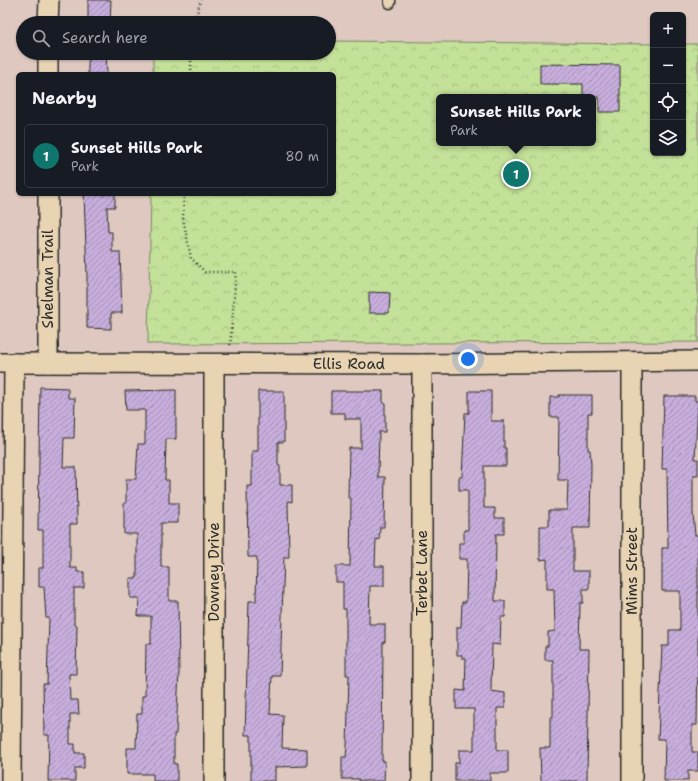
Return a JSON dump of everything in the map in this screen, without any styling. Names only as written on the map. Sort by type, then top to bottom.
[{"type":"street","points":[[48,16],[49,0]]},
{"type":"street","points":[[48,60],[48,72]]},
{"type":"street","name":"Shelman Trail","points":[[48,196],[48,363]]},
{"type":"street","name":"Ellis Road","points":[[7,363],[422,364],[698,361]]},
{"type":"street","name":"Mims Street","points":[[632,362],[632,781]]},
{"type":"street","points":[[7,363],[11,781]]},
{"type":"street","name":"Downey Drive","points":[[214,364],[214,781]]},
{"type":"street","name":"Terbet Lane","points":[[422,364],[422,781]]},
{"type":"path","points":[[196,16],[201,0]]},
{"type":"path","points":[[191,60],[191,72]]},
{"type":"path","points":[[184,196],[183,218],[190,258],[205,272],[236,272],[230,351]]},
{"type":"green space","points":[[336,41],[650,44],[650,156],[686,156],[686,44],[698,44],[698,342],[148,344],[151,196],[336,196],[336,72],[153,72],[153,60],[336,60]]},
{"type":"building","points":[[88,0],[111,0],[110,16],[88,16]]},
{"type":"building","points":[[88,60],[106,60],[107,72],[88,72]]},
{"type":"building","points":[[540,64],[620,65],[620,112],[599,112],[599,97],[596,97],[596,94],[583,94],[583,84],[540,84]]},
{"type":"building","points":[[84,196],[115,196],[115,207],[107,207],[108,232],[112,232],[112,252],[120,252],[122,313],[111,313],[111,329],[87,328]]},
{"type":"building","points":[[369,292],[390,293],[389,313],[369,313]]},
{"type":"building","points":[[40,387],[68,388],[68,398],[75,398],[74,438],[64,438],[63,467],[76,467],[77,524],[70,524],[70,568],[77,568],[77,572],[84,572],[84,588],[74,588],[74,625],[77,625],[76,674],[69,674],[70,700],[78,700],[79,714],[70,714],[70,744],[75,744],[75,753],[84,753],[84,768],[75,768],[75,781],[48,781],[49,735],[44,735],[43,684],[47,684],[49,618],[46,618],[44,587],[39,587],[39,568],[43,568],[43,530],[38,530]]},
{"type":"building","points":[[176,390],[176,439],[166,439],[165,480],[169,480],[169,503],[178,503],[178,523],[161,523],[161,567],[169,567],[169,601],[178,601],[179,672],[176,734],[174,734],[174,764],[177,764],[177,781],[153,781],[153,774],[127,774],[127,748],[136,748],[137,714],[142,714],[142,696],[145,696],[146,644],[151,644],[151,616],[138,616],[139,598],[130,598],[130,578],[137,578],[137,534],[124,534],[124,503],[126,503],[126,479],[136,479],[138,444],[145,444],[145,410],[126,410],[125,391]]},
{"type":"building","points":[[258,391],[284,391],[284,442],[278,442],[278,465],[280,466],[280,485],[292,485],[292,502],[288,501],[289,557],[284,557],[280,676],[272,676],[270,714],[283,715],[282,748],[307,749],[307,766],[275,767],[275,781],[251,781],[251,735],[245,735],[249,601],[256,601],[257,557],[248,557],[247,486],[252,486],[252,451],[258,451]]},
{"type":"building","points":[[331,391],[383,391],[383,403],[385,403],[385,432],[379,432],[378,477],[385,477],[384,527],[380,527],[379,540],[376,539],[375,566],[384,566],[384,586],[370,586],[369,624],[385,624],[385,642],[383,642],[382,761],[385,761],[384,781],[342,779],[342,757],[346,757],[347,746],[349,675],[346,675],[346,609],[343,609],[343,582],[336,582],[336,566],[350,566],[351,498],[348,498],[349,448],[361,448],[361,419],[345,419],[345,413],[331,413]]},
{"type":"building","points":[[469,391],[491,391],[491,421],[504,421],[504,448],[506,448],[506,466],[484,466],[484,508],[495,508],[495,518],[504,518],[504,534],[496,534],[495,601],[505,601],[505,617],[501,617],[500,645],[492,644],[491,691],[505,693],[505,708],[497,708],[497,750],[508,750],[508,773],[490,773],[490,781],[455,781],[455,763],[459,763],[459,750],[474,750],[474,709],[456,709],[456,690],[465,691],[466,658],[462,658],[462,655],[457,655],[457,627],[461,627],[462,602],[466,602],[467,559],[459,559],[459,543],[464,543],[464,530],[468,530],[468,490],[459,490],[459,477],[462,477],[465,413],[469,413]]},
{"type":"building","points":[[559,395],[592,395],[592,413],[588,413],[588,450],[590,450],[591,464],[590,528],[573,528],[573,571],[589,571],[589,589],[583,589],[583,603],[580,603],[579,649],[589,649],[587,781],[541,781],[540,748],[550,748],[550,717],[553,717],[553,660],[545,660],[545,646],[548,646],[548,632],[555,631],[554,589],[547,589],[547,559],[540,560],[540,526],[549,526],[549,510],[567,510],[568,480],[558,480],[559,417],[550,417],[550,397],[559,397]]},
{"type":"building","points":[[664,396],[695,396],[695,401],[698,401],[695,459],[698,459],[698,476],[693,476],[693,513],[695,535],[698,535],[697,725],[692,725],[692,752],[698,752],[698,771],[688,771],[688,781],[664,781],[665,739],[658,739],[662,646],[669,646],[669,630],[680,630],[680,591],[662,591],[662,548],[668,548],[667,469],[662,469]]},
{"type":"place","name":"Sunset Hills Park","points":[[516,174]]}]
